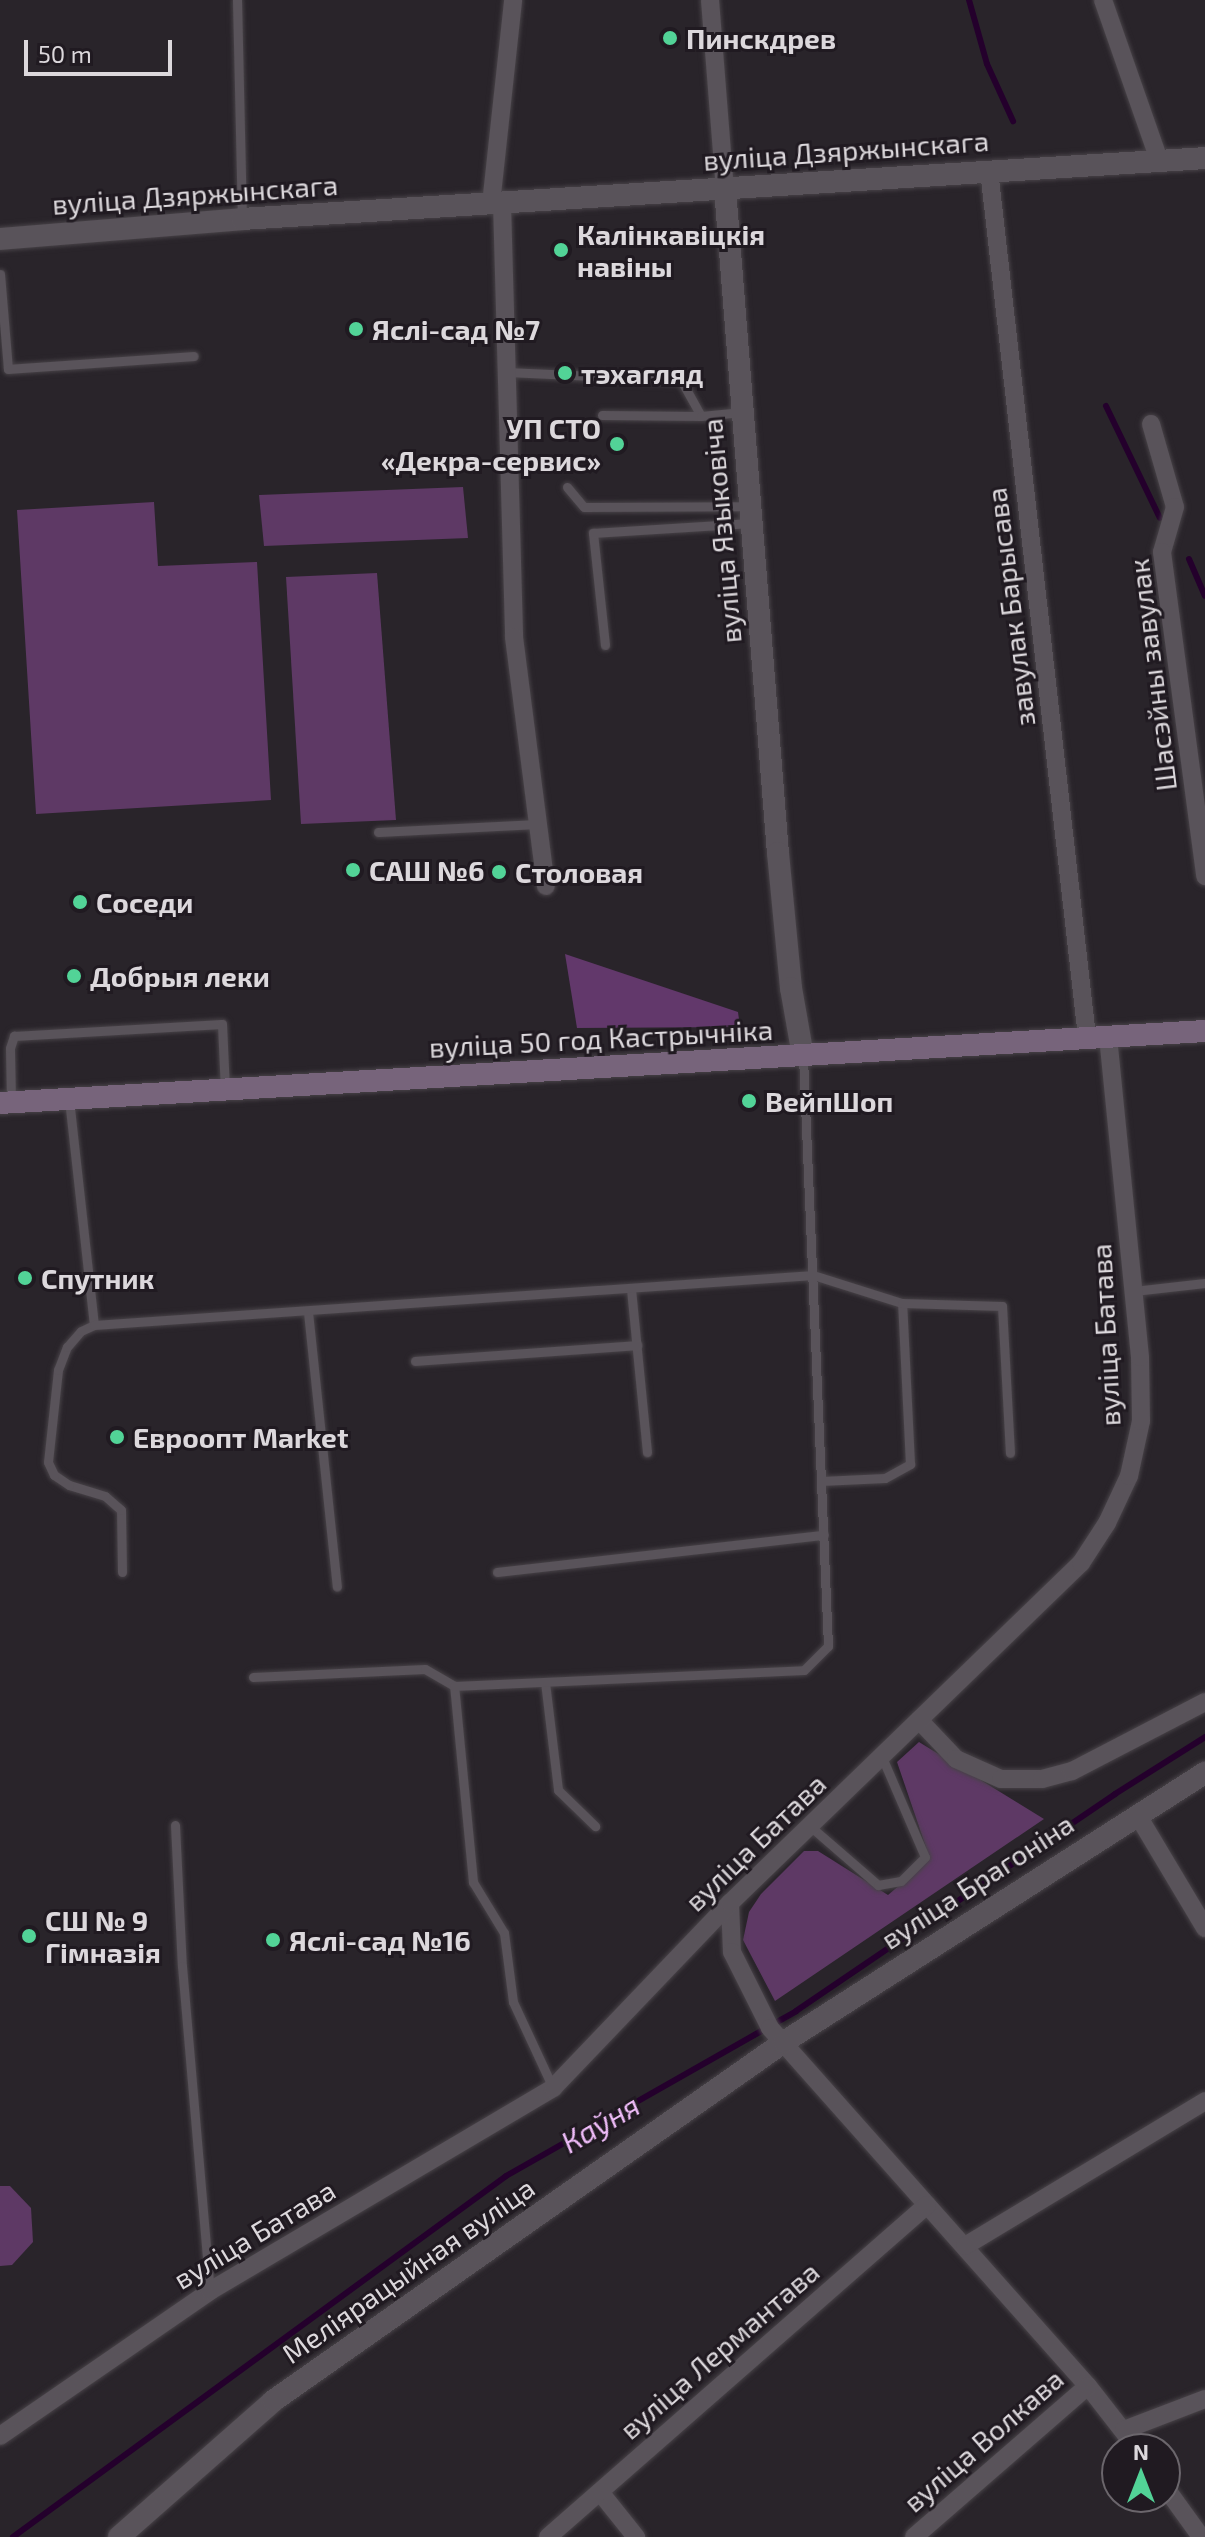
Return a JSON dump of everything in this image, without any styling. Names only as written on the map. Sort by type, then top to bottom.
[{"type":"main road","name":"вуліца 50 год Кастрычніка","points":[[5,1103],[1205,1031]]},
{"type":"street","points":[[513,0],[496,204],[507,372],[514,637],[546,886]]},
{"type":"street","name":"вуліца Языковіча","points":[[710,0],[779,868],[791,988],[803,1056]]},
{"type":"street","points":[[1103,0],[1159,160]]},
{"type":"street","name":"вуліца Дзяржынскага","points":[[0,239],[242,219],[1205,158]]},
{"type":"street","name":"завулак Барысава","points":[[989,170],[1098,1037]]},
{"type":"street","name":"Шасэйны завулак","points":[[1151,424],[1175,507],[1162,552],[1205,876]]},
{"type":"street","name":"вуліца Батава","points":[[0,2436],[210,2291],[553,2088],[730,1903],[1081,1563],[1107,1523],[1129,1476],[1141,1421],[1134,1291],[1098,1037]]},
{"type":"street","name":"вуліца Брагоніна","points":[[919,1720],[956,1759],[1001,1779],[1042,1779],[1072,1771],[1205,1702]]},
{"type":"street","name":"вуліца Брагоніна","points":[[777,2035],[1205,1773]]},
{"type":"street","points":[[1137,1814],[1205,1928]]},
{"type":"street","points":[[730,1903],[732,1952],[750,1993],[777,2035],[1126,2433]]},
{"type":"street","name":"Меліярацыйная вуліца","points":[[119,2537],[273,2401],[777,2035]]},
{"type":"street","points":[[965,2246],[1205,2101]]},
{"type":"street","name":"вуліца Лермантава","points":[[548,2537],[927,2205]]},
{"type":"street","name":"вуліца Волкава","points":[[914,2537],[1088,2386]]},
{"type":"street","points":[[1124,2430],[1205,2399]]},
{"type":"street","points":[[600,2492],[636,2537]]},
{"type":"street","points":[[1181,2509],[1201,2537]]},
{"type":"lane","points":[[237,0],[242,219]]},
{"type":"lane","points":[[0,274],[8,369],[194,356]]},
{"type":"lane","points":[[507,372],[681,380],[701,416]]},
{"type":"lane","points":[[602,415],[701,416],[742,412]]},
{"type":"lane","points":[[567,487],[584,507],[750,514]]},
{"type":"lane","points":[[605,645],[593,533],[750,514]]},
{"type":"lane","points":[[378,832],[538,824]]},
{"type":"lane","points":[[5,1103],[14,1036],[222,1024],[225,1090]]},
{"type":"lane","points":[[253,1677],[425,1669],[454,1686],[804,1670],[828,1646],[803,1056]]},
{"type":"lane","points":[[69,1099],[94,1325]]},
{"type":"lane","points":[[122,1572],[121,1510],[105,1496],[61,1480],[54,1475],[48,1462],[58,1370],[67,1347],[81,1331],[94,1325],[813,1275],[902,1303],[1002,1306],[1010,1453]]},
{"type":"lane","points":[[1134,1291],[1205,1283]]},
{"type":"lane","points":[[631,1289],[647,1452]]},
{"type":"lane","points":[[821,1481],[885,1478],[910,1464],[902,1303]]},
{"type":"lane","points":[[308,1312],[337,1586]]},
{"type":"lane","points":[[415,1361],[637,1345]]},
{"type":"lane","points":[[497,1572],[824,1535]]},
{"type":"lane","points":[[545,1682],[558,1790],[595,1826]]},
{"type":"lane","points":[[454,1686],[473,1882],[504,1933],[513,2002],[553,2088]]},
{"type":"lane","points":[[811,1827],[878,1885],[901,1881],[925,1857],[882,1757]]},
{"type":"lane","points":[[175,1825],[182,1966],[210,2291]]},
{"type":"shaded area","points":[[463,487],[468,538],[264,546],[259,495]]},
{"type":"shaded area","points":[[154,502],[158,566],[257,562],[271,800],[36,814],[17,510]]},
{"type":"shaded area","points":[[377,573],[396,820],[301,824],[286,577]]},
{"type":"shaded area","points":[[565,954],[738,1012],[740,1027],[577,1028]]},
{"type":"shaded area","points":[[919,1742],[1044,1819],[775,2001],[743,1940],[749,1912],[761,1894],[804,1851],[818,1851],[888,1895],[930,1859],[897,1762]]},
{"type":"shaded area","points":[[0,2186],[10,2186],[31,2208],[33,2242],[12,2265],[0,2266]]},
{"type":"waterway","points":[[969,0],[987,64],[1013,121]]},
{"type":"waterway","points":[[1106,406],[1160,518]]},
{"type":"waterway","points":[[1189,559],[1205,596]]},
{"type":"waterway","name":"Каўня","points":[[13,2537],[506,2176],[796,2011],[1115,1794],[1205,1737]]},
{"type":"place","name":"Пинскдрев","points":[[670,38]]},
{"type":"place","name":"Калінкавіцкія навіны","points":[[561,250]]},
{"type":"place","name":"Яслі-сад №7","points":[[356,329]]},
{"type":"place","name":"тэхагляд","points":[[565,373]]},
{"type":"place","name":"УП СТО «Декра-сервис»","points":[[617,444]]},
{"type":"place","name":"САШ №6","points":[[353,870]]},
{"type":"place","name":"Столовая","points":[[499,872]]},
{"type":"place","name":"Соседи","points":[[80,902]]},
{"type":"place","name":"Добрыя леки","points":[[74,976]]},
{"type":"place","name":"ВейпШоп","points":[[749,1101]]},
{"type":"place","name":"Спутник","points":[[25,1278]]},
{"type":"place","name":"Евроопт Market","points":[[117,1437]]},
{"type":"place","name":"СШ № 9 Гімназія","points":[[29,1936]]},
{"type":"place","name":"Яслі-сад №16","points":[[273,1940]]}]
